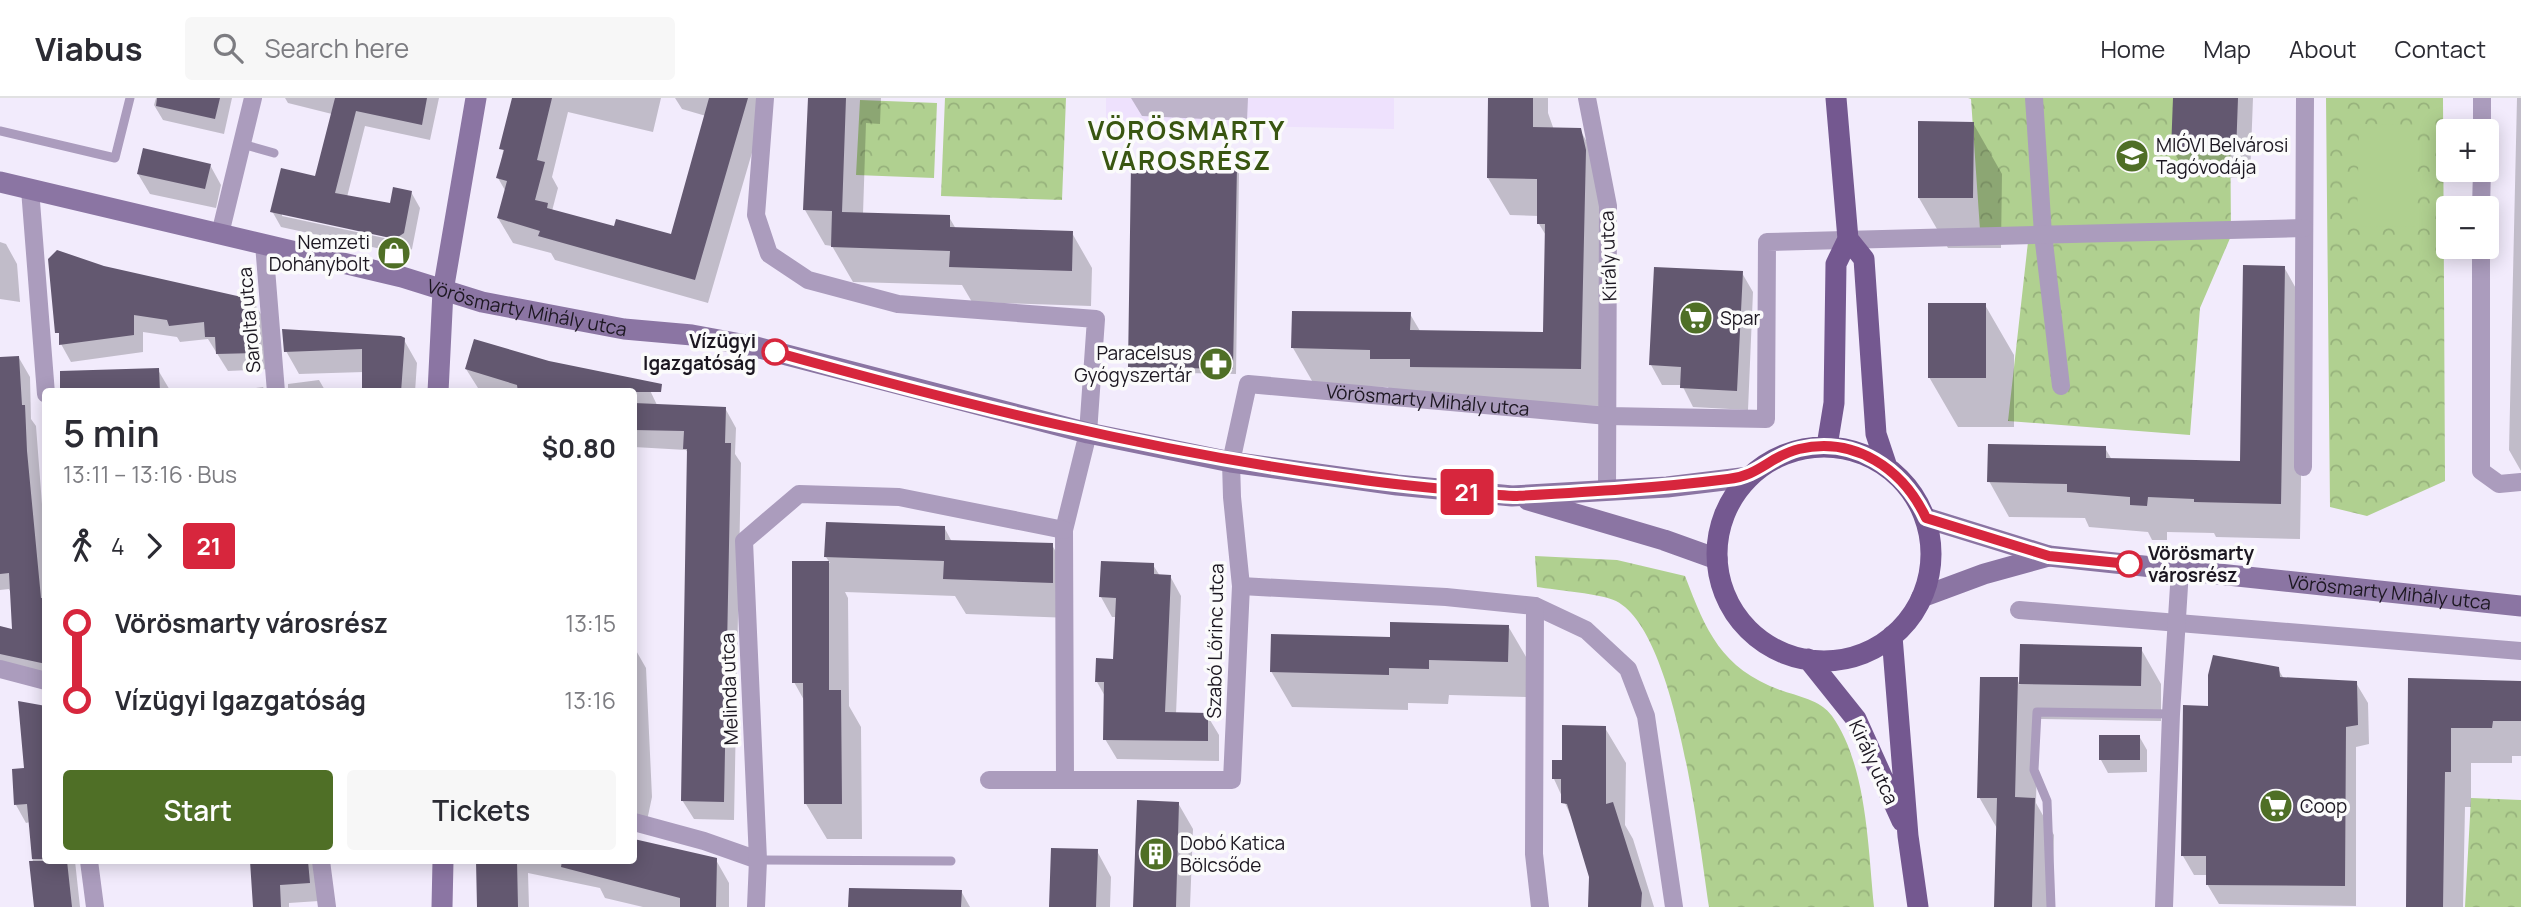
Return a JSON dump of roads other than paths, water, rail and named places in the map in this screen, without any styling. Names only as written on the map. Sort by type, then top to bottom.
[{"type":"main road","points":[[438,388],[443,291],[476,98]]},
{"type":"main road","points":[[1827,446],[1833,403],[1836,264],[1848,239],[1836,98]]},
{"type":"main road","name":"Vörösmarty Mihály utca","points":[[0,182],[402,277],[443,291],[547,317],[752,346],[1088,433],[1231,462],[1396,485],[1512,496],[1667,487],[1749,477]]},
{"type":"main road","points":[[1848,239],[1864,259],[1876,434],[1888,467]]},
{"type":"main road","points":[[1827,446],[1859,452],[1888,467],[1917,498],[1926,518],[1932,558],[1922,597],[1909,618],[1892,636],[1861,654],[1826,661],[1784,653],[1763,642],[1745,625],[1731,606],[1721,583],[1717,559],[1724,514],[1735,494],[1749,477],[1772,460],[1798,450],[1827,446]]},
{"type":"main road","name":"Vörösmarty Mihály utca","points":[[1512,496],[1664,540],[1717,559]]},
{"type":"main road","name":"Vörösmarty Mihály utca","points":[[1926,518],[2049,556],[2521,606]]},
{"type":"main road","name":"Vörösmarty Mihály utca","points":[[1922,597],[1984,574],[2049,556]]},
{"type":"main road","name":"Király utca","points":[[1892,636],[1908,836],[1917,907]]},
{"type":"main road","name":"Király utca","points":[[1808,659],[1856,719],[1908,836]]},
{"type":"main road","points":[[442,907],[443,864]]},
{"type":"street","points":[[220,233],[253,98]]},
{"type":"street","points":[[765,98],[756,215],[769,254],[808,279],[898,304],[1096,319],[1088,433],[1064,530],[1065,780],[989,780]]},
{"type":"street","name":"Király utca","points":[[1587,98],[1608,206],[1607,490]]},
{"type":"street","points":[[2034,98],[2043,234],[2060,386]]},
{"type":"street","points":[[2303,467],[2305,98]]},
{"type":"street","points":[[2482,99],[2482,119]]},
{"type":"street","points":[[30,189],[46,388]]},
{"type":"street","points":[[1848,239],[2304,228]]},
{"type":"street","name":"Vörösmarty Mihály utca","points":[[1248,384],[1608,416],[1766,419],[1767,242],[1848,239]]},
{"type":"street","name":"Sarolta utca","points":[[264,244],[276,388]]},
{"type":"street","points":[[2482,259],[2481,471],[2499,484],[2521,482]]},
{"type":"street","name":"Szabó Lőrinc utca","points":[[1065,780],[1232,780],[1241,586],[1231,497],[1231,462],[1248,384]]},
{"type":"street","name":"Melinda utca","points":[[756,907],[758,860],[744,541],[799,494],[899,497],[1064,530]]},
{"type":"street","points":[[2164,907],[2175,622],[2180,570]]},
{"type":"street","points":[[1241,586],[1446,597],[1535,606],[1586,630],[1628,669],[1646,716],[1674,907]]},
{"type":"street","points":[[1535,606],[1534,854],[1540,907]]},
{"type":"street","points":[[2019,610],[2521,651]]},
{"type":"street","points":[[0,669],[42,680]]},
{"type":"street","points":[[637,823],[704,841],[758,860]]},
{"type":"street","points":[[89,864],[95,907]]},
{"type":"street","points":[[321,864],[327,907]]},
{"type":"lane","points":[[0,131],[115,158],[130,98]]},
{"type":"lane","points":[[242,144],[274,153]]},
{"type":"lane","points":[[2051,907],[2047,801],[2034,770],[2037,712],[2171,714]]},
{"type":"lane","points":[[758,860],[951,861]]},
{"type":"place","name":"MIÓVI Belvárosi Tagóvodája","points":[[2132,156]]},
{"type":"place","name":"Nemzeti Dohánybolt","points":[[394,253]]},
{"type":"place","name":"Spar","points":[[1696,318]]},
{"type":"place","name":"Vízügyi Igazgatóság","points":[[775,352]]},
{"type":"place","name":"Paracelsus Gyógyszertár","points":[[1216,364]]},
{"type":"place","name":"Vörösmarty városrész","points":[[2129,564]]},
{"type":"place","name":"Coop","points":[[2276,806]]},
{"type":"place","name":"Dobó Katica Bölcsőde","points":[[1156,854]]},
{"type":"district","name":"VÖRÖSMARTY VÁROSRÉSZ","points":[[1187,145]]}]
